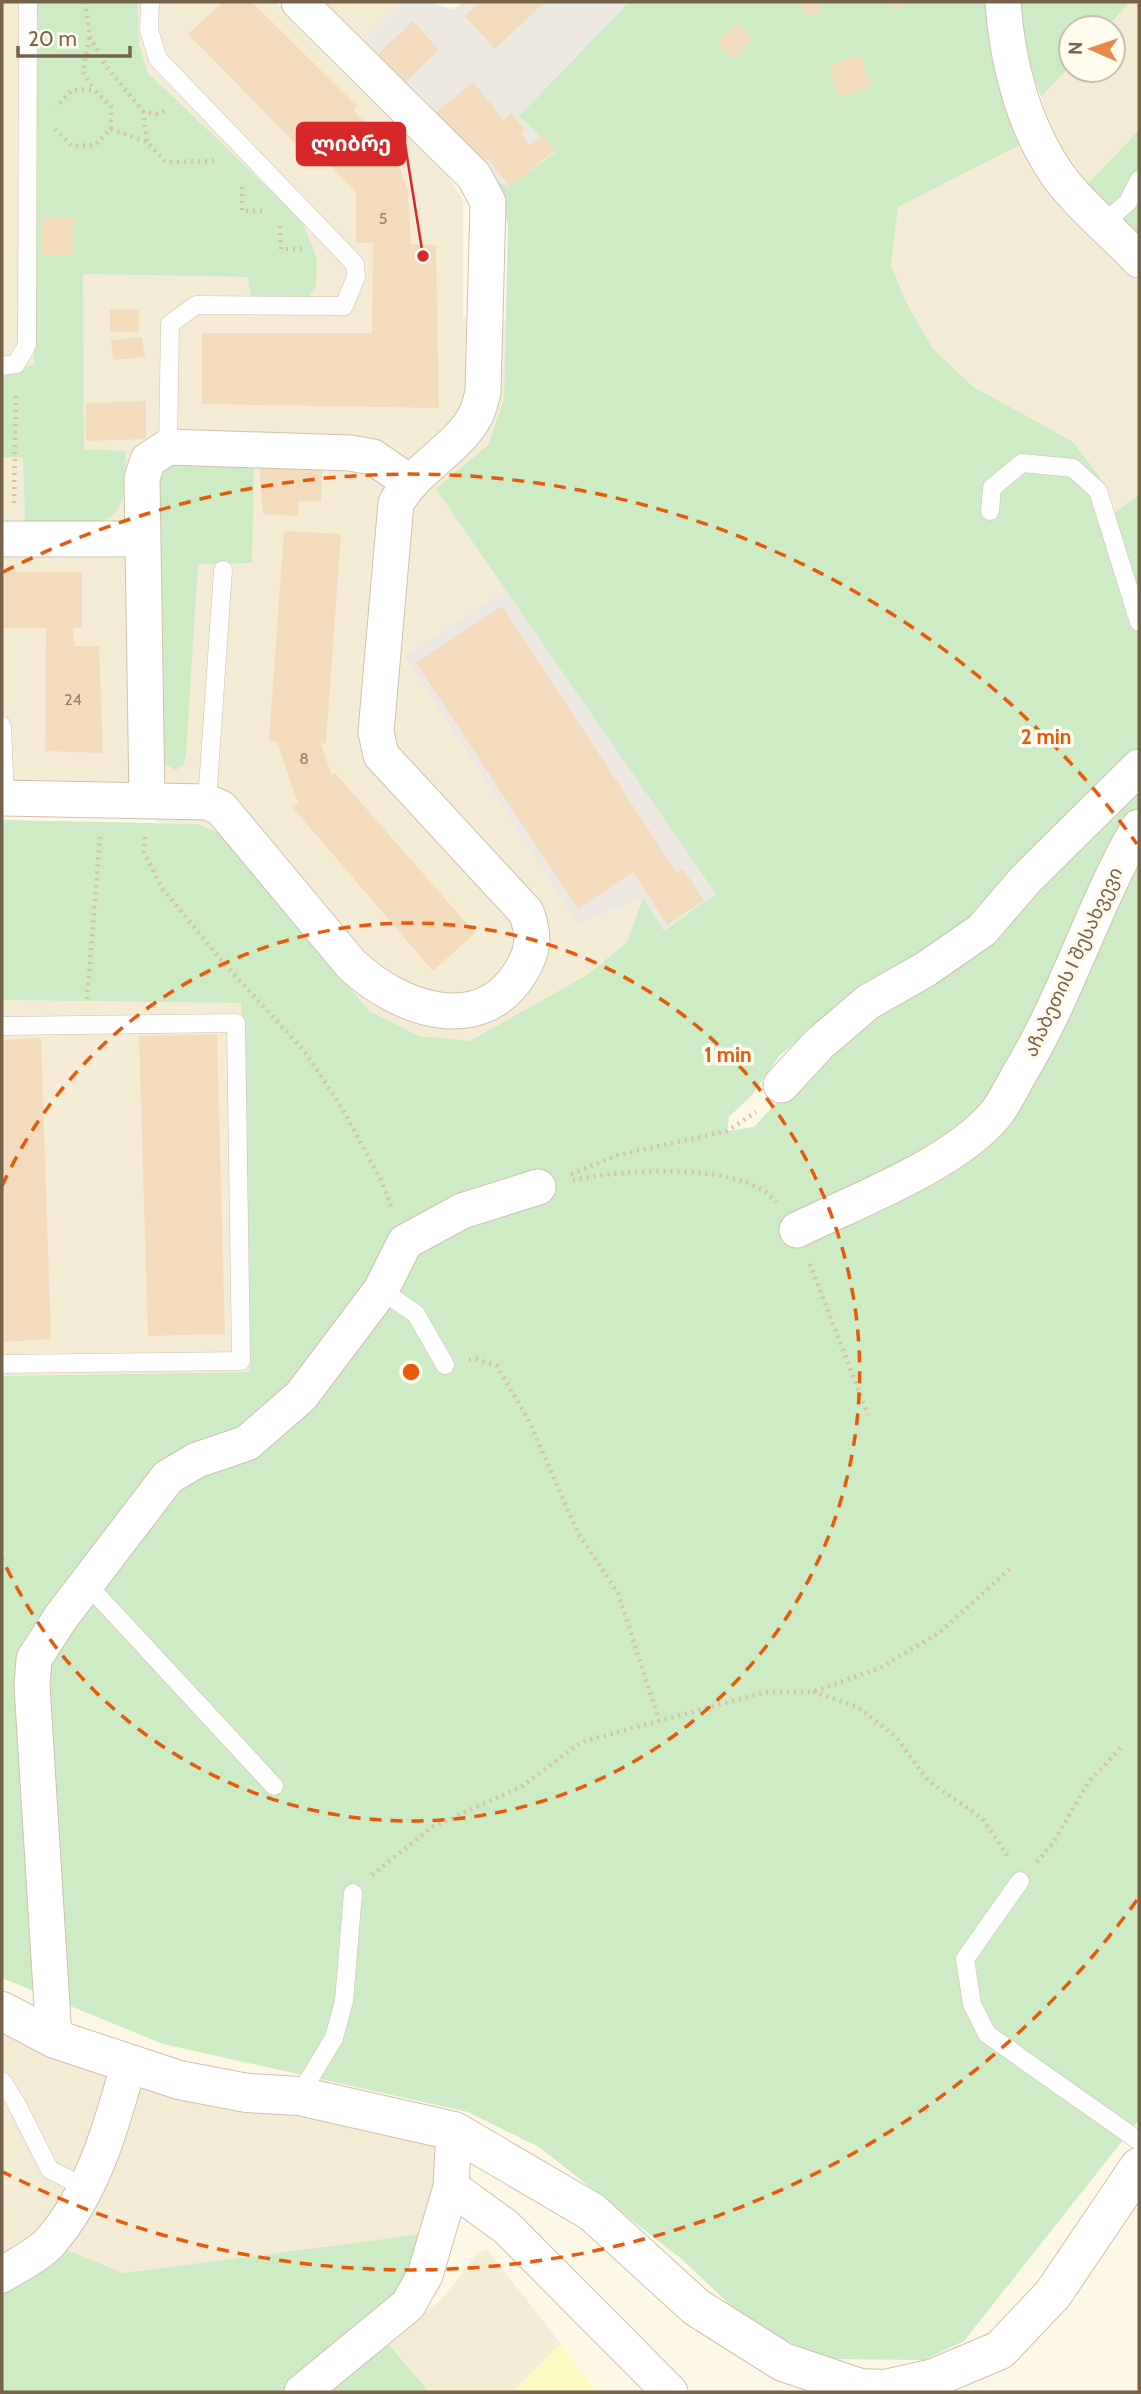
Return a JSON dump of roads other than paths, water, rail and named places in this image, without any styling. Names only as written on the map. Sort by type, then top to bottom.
[{"type":"street","points":[[3,798],[207,802],[221,807],[351,964],[372,984],[403,1000],[464,1012],[484,1007],[506,992],[521,971],[534,932],[526,912],[381,755],[376,732],[396,503],[409,482],[456,440],[474,419],[484,392],[488,202],[474,176],[299,2]]},
{"type":"street","points":[[1003,2],[1005,38],[1026,114],[1058,175],[1139,260]]},
{"type":"street","points":[[147,801],[142,478],[148,460],[168,447],[350,453],[373,457],[409,482]]},
{"type":"street","points":[[8,539],[143,539]]},
{"type":"street","points":[[780,1085],[819,1044],[868,1002],[926,969],[982,930],[1026,879],[1139,767]]},
{"type":"street","name":"აჩაბეთის I შესახვევი","points":[[797,1230],[944,1157],[994,1116],[1034,1049],[1113,872],[1139,827]]},
{"type":"street","points":[[54,2038],[32,1686],[34,1659],[86,1583],[168,1477],[197,1460],[247,1443],[301,1395],[381,1290],[405,1242],[462,1211],[538,1187]]},
{"type":"street","points":[[2,2011],[54,2038],[179,2080],[247,2093],[299,2096],[454,2132],[592,2211],[696,2307],[783,2362],[860,2388],[885,2389],[934,2378],[1000,2350],[1053,2294],[1139,2167]]},
{"type":"street","points":[[2,2275],[50,2243],[85,2187],[107,2139],[130,2063]]},
{"type":"street","points":[[302,2392],[408,2305],[425,2275],[451,2186],[454,2132]]},
{"type":"street","points":[[451,2186],[506,2227],[670,2392]]},
{"type":"lane","points":[[9,365],[27,345],[28,2]]},
{"type":"lane","points":[[150,2],[149,30],[158,59],[355,264],[356,277],[344,306],[196,305],[170,324],[168,447]]},
{"type":"lane","points":[[1104,223],[1128,202],[1139,180]]},
{"type":"lane","points":[[990,511],[992,488],[1022,463],[1073,468],[1098,491],[1139,622]]},
{"type":"lane","points":[[207,802],[223,570]]},
{"type":"lane","points":[[2,726],[3,798]]},
{"type":"lane","points":[[2,1026],[236,1023],[241,1361],[2,1364]]},
{"type":"lane","points":[[381,1290],[416,1314],[444,1365]]},
{"type":"lane","points":[[86,1583],[275,1786]]},
{"type":"lane","points":[[1020,1881],[965,1959],[972,2004],[987,2034],[1139,2141]]},
{"type":"lane","points":[[299,2096],[334,2038],[344,2001],[346,1949],[353,1893]]},
{"type":"lane","points":[[2,2081],[50,2170],[85,2187]]},
{"type":"place","name":"ლიბრე","points":[[423,256]]}]
